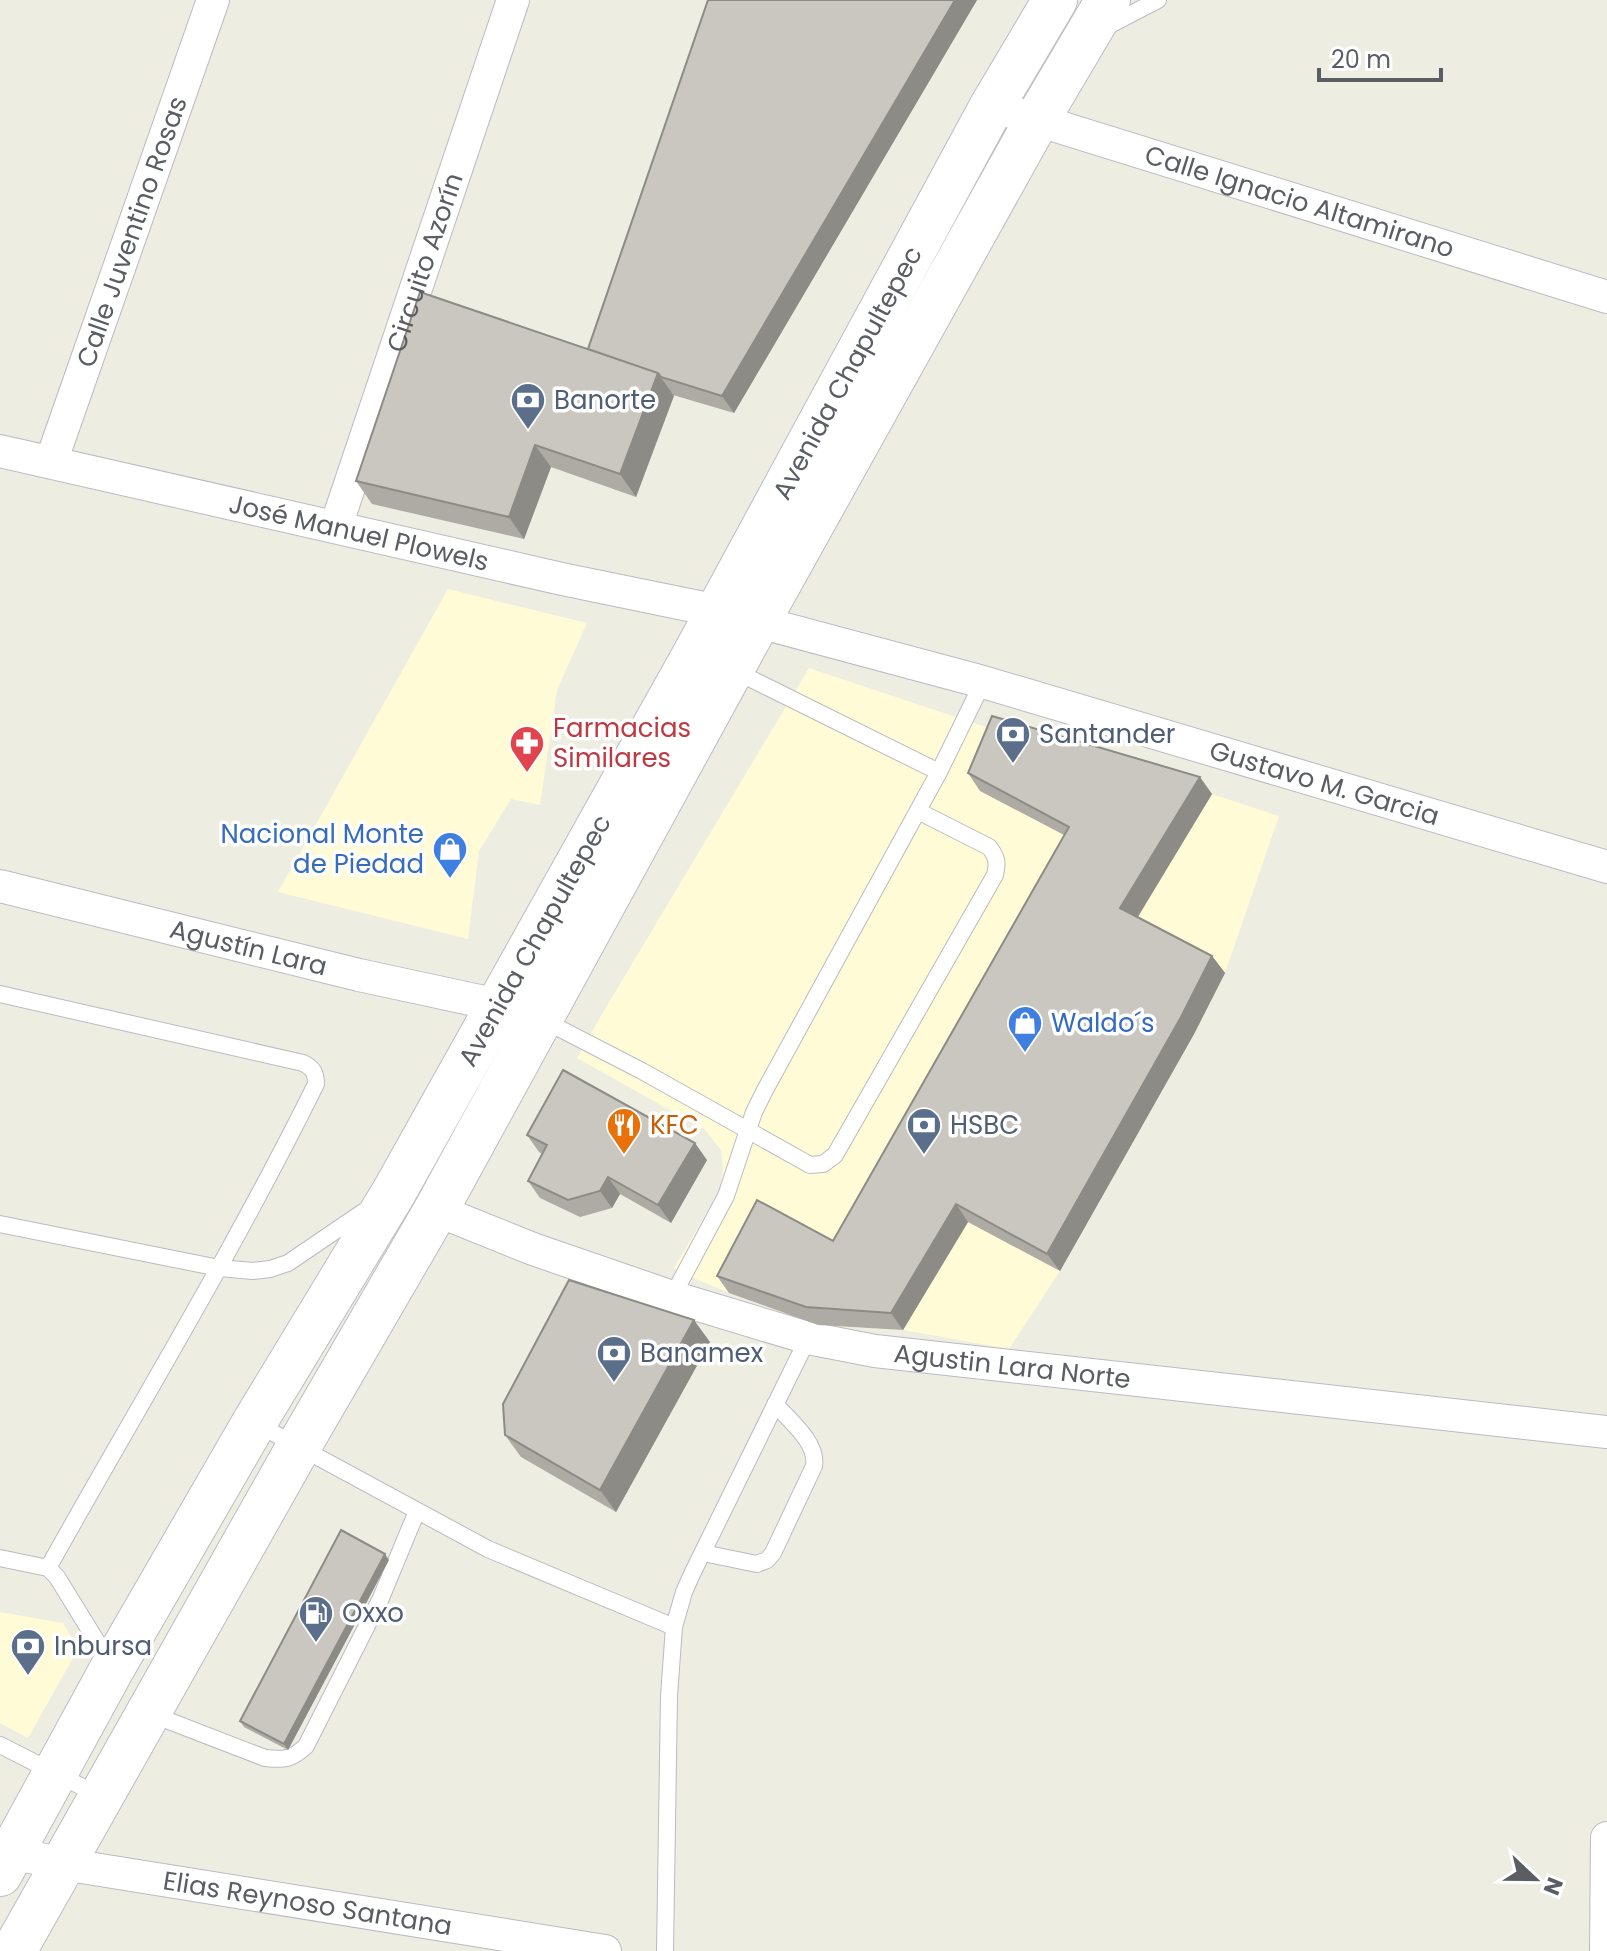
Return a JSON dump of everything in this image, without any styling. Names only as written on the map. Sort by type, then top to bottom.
[{"type":"main road","points":[[738,617],[1037,120],[1064,21],[1108,0]]},
{"type":"main road","name":"Avenida Chapultepec","points":[[6,1863],[113,1667],[254,1423],[394,1192],[498,1005],[714,661],[992,106],[1064,21]]},
{"type":"main road","points":[[10,1946],[102,1797],[436,1210],[540,1019],[714,661]]},
{"type":"main road","points":[[436,1116],[424,1162],[426,1189],[436,1210]]},
{"type":"main road","points":[[149,1714],[141,1691],[141,1671],[156,1615],[179,1552]]},
{"type":"street","name":"Calle Juventino Rosas","points":[[51,462],[213,0]]},
{"type":"street","name":"Circuito Azorín","points":[[336,526],[513,0]]},
{"type":"street","name":"Calle Ignacio Altamirano","points":[[992,106],[1607,297]]},
{"type":"street","name":"José Manuel Plowels","points":[[0,451],[738,617]]},
{"type":"street","name":"Gustavo M. Garcia","points":[[738,617],[983,682],[1607,867]]},
{"type":"street","name":"Agustín Lara","points":[[0,886],[359,975],[498,1005],[540,1019]]},
{"type":"street","name":"Agustin Lara Norte","points":[[436,1210],[533,1249],[672,1297],[808,1338],[875,1351],[1607,1432]]},
{"type":"street","points":[[1606,1951],[1607,1838]]},
{"type":"street","name":"Elias Reynoso Santana","points":[[6,1863],[63,1864],[605,1951]]},
{"type":"lane","points":[[1064,21],[1158,0]]},
{"type":"lane","points":[[714,661],[939,772]]},
{"type":"lane","points":[[672,1297],[726,1196],[765,1090],[939,772],[983,682]]},
{"type":"lane","points":[[540,1019],[642,1071],[810,1165],[823,1164],[835,1155],[995,875],[995,854],[989,847],[918,811]]},
{"type":"lane","points":[[0,994],[303,1063],[311,1067],[316,1075],[316,1084],[277,1162],[48,1568]]},
{"type":"lane","points":[[0,1224],[219,1268],[253,1271],[288,1263],[394,1192]]},
{"type":"lane","points":[[665,1951],[669,1696],[674,1627],[684,1592],[808,1338]]},
{"type":"lane","points":[[703,1553],[757,1564],[773,1553],[814,1466],[815,1457],[812,1447],[775,1404]]},
{"type":"lane","points":[[254,1423],[488,1549],[674,1627]]},
{"type":"lane","points":[[149,1714],[265,1758],[282,1760],[296,1756],[306,1746],[381,1598],[417,1511]]},
{"type":"lane","points":[[0,1558],[48,1568],[64,1587],[113,1667]]},
{"type":"lane","points":[[0,1745],[102,1797]]},
{"type":"shaded area","points":[[448,589],[587,623],[557,690],[540,805],[511,799],[479,851],[468,939],[278,892]]},
{"type":"shaded area","points":[[809,668],[1004,733],[1279,816],[1225,973],[1060,1271],[1009,1349],[903,1330],[818,1325],[673,1269],[720,1191],[723,1168],[721,1150],[705,1130],[577,1058]]},
{"type":"shaded area","points":[[0,1612],[63,1623],[78,1649],[28,1738],[0,1723]]},
{"type":"building","points":[[708,0],[955,0],[722,396],[588,349]]},
{"type":"building","name":"Banorte","points":[[420,292],[658,373],[620,474],[535,445],[509,517],[356,481]]},
{"type":"building","points":[[992,716],[1200,777],[1120,908],[1212,956],[1181,1017],[1047,1254],[956,1204],[891,1313],[806,1307],[717,1276],[757,1200],[833,1241],[1069,827],[968,773]]},
{"type":"building","name":"KFC","points":[[563,1070],[695,1143],[658,1205],[608,1177],[600,1191],[568,1200],[528,1181],[547,1145],[527,1135]]},
{"type":"building","name":"Banamex","points":[[569,1280],[694,1320],[600,1490],[505,1435],[503,1404]]},
{"type":"building","name":"Oxxo","points":[[341,1530],[385,1554],[284,1744],[240,1721]]},
{"type":"place","name":"Banorte","points":[[528,431]]},
{"type":"place","name":"Santander","points":[[1013,765]]},
{"type":"place","name":"Farmacias Similares","points":[[527,774]]},
{"type":"place","name":"Nacional Monte de Piedad","points":[[450,880]]},
{"type":"place","name":"Waldo´s","points":[[1025,1054]]},
{"type":"place","name":"KFC","points":[[624,1156]]},
{"type":"place","name":"HSBC","points":[[924,1156]]},
{"type":"place","name":"Banamex","points":[[614,1384]]},
{"type":"place","name":"Oxxo","points":[[316,1644]]},
{"type":"place","name":"Inbursa","points":[[28,1677]]}]
